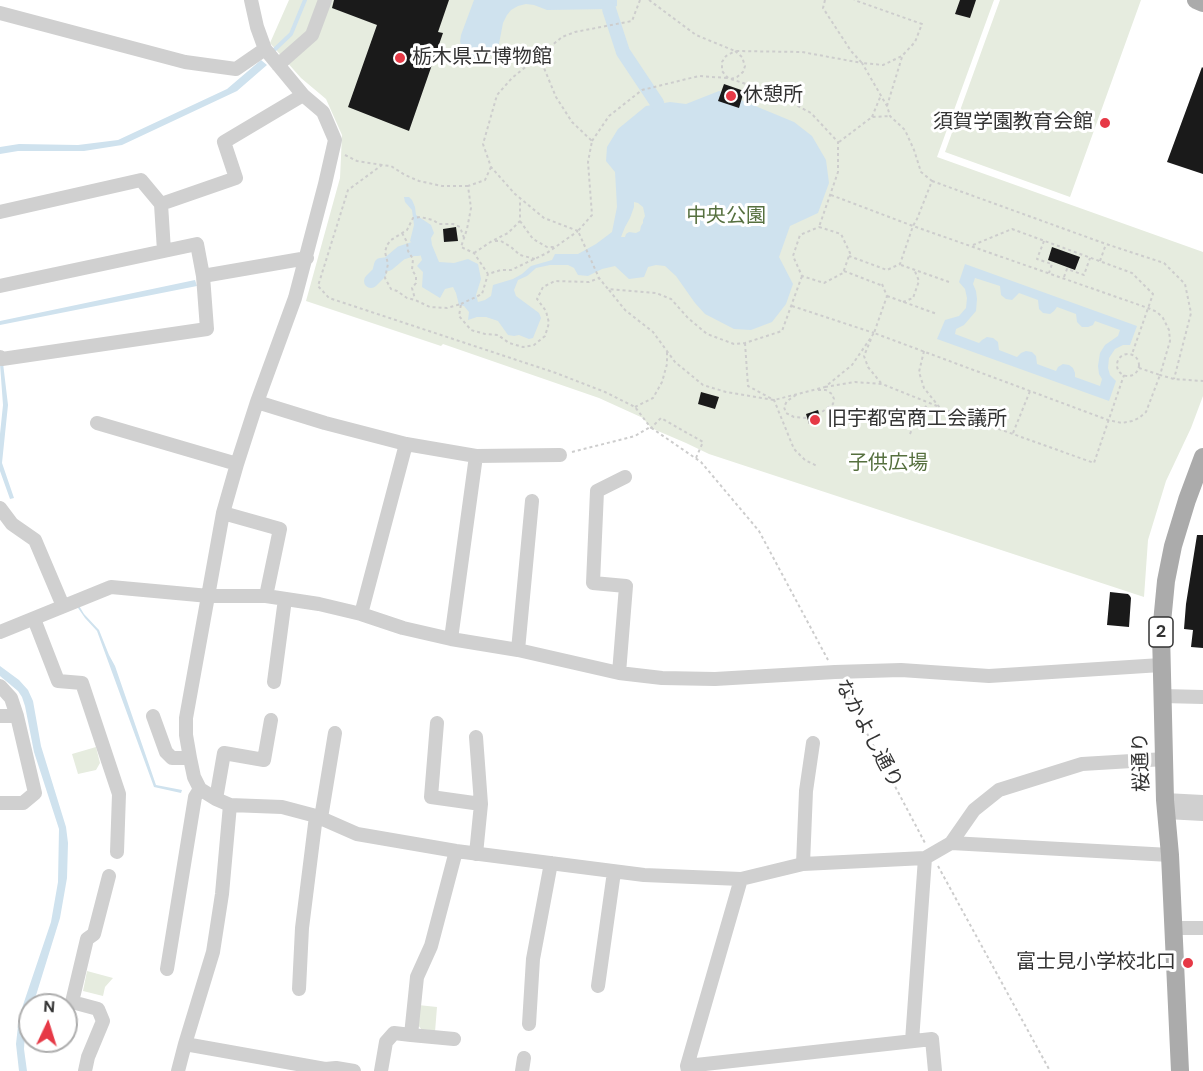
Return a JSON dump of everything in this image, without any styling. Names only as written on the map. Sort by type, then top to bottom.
[{"type":"main road","points":[[1196,0],[1203,3]]},
{"type":"main road","name":"桜通り","points":[[1180,1071],[1166,806],[1161,633],[1166,581],[1173,546],[1197,492],[1203,458]]},
{"type":"street","points":[[278,65],[312,35],[325,0]]},
{"type":"street","points":[[248,2],[265,49],[303,95],[323,112],[335,140],[326,184],[295,298],[257,402],[223,513],[186,718],[190,758],[194,777],[200,789],[230,805],[282,807],[319,817],[357,834],[456,851],[644,875],[741,879],[803,864],[928,856],[951,843],[974,810],[999,790],[1082,764],[1164,759]]},
{"type":"street","points":[[0,13],[185,62],[236,69],[265,49]]},
{"type":"street","points":[[161,204],[236,178],[224,142],[303,95]]},
{"type":"street","points":[[0,212],[141,180],[161,204],[164,250]]},
{"type":"street","points":[[0,286],[197,244],[203,276],[207,329],[2,359],[0,357]]},
{"type":"street","points":[[203,276],[306,258]]},
{"type":"street","points":[[257,402],[406,444],[476,456],[560,455]]},
{"type":"street","points":[[97,423],[237,464]]},
{"type":"street","points":[[361,614],[406,444]]},
{"type":"street","points":[[451,639],[476,456]]},
{"type":"street","points":[[619,673],[626,586],[592,583],[597,491],[625,477]]},
{"type":"street","points":[[518,650],[532,501]]},
{"type":"street","points":[[0,508],[12,524],[35,540],[63,606]]},
{"type":"street","points":[[223,513],[280,529],[266,596]]},
{"type":"street","points":[[0,632],[111,587],[209,596],[266,596],[319,604],[451,639],[518,650],[619,673],[662,678],[715,680],[901,670],[989,676],[1161,664]]},
{"type":"street","points":[[274,682],[285,599]]},
{"type":"street","points":[[34,619],[57,681],[82,683],[119,794],[117,852]]},
{"type":"street","points":[[0,686],[11,698],[17,716],[35,793],[23,803],[0,803]]},
{"type":"street","points":[[1162,696],[1203,697]]},
{"type":"street","points":[[0,716],[17,716]]},
{"type":"street","points":[[153,716],[166,752],[172,758],[190,758]]},
{"type":"street","points":[[216,799],[224,753],[264,760],[271,720]]},
{"type":"street","points":[[437,723],[431,796],[481,804]]},
{"type":"street","points":[[299,989],[303,928],[319,817],[335,733]]},
{"type":"street","points":[[476,737],[481,804],[476,854]]},
{"type":"street","points":[[803,864],[806,791],[813,743]]},
{"type":"street","points":[[167,969],[195,797],[200,789]]},
{"type":"street","points":[[1166,806],[1203,802]]},
{"type":"street","points":[[178,1071],[184,1044],[213,952],[222,894],[230,805]]},
{"type":"street","points":[[1166,806],[1203,814]]},
{"type":"street","points":[[951,843],[1170,855]]},
{"type":"street","points":[[411,1035],[417,977],[431,946],[456,851]]},
{"type":"street","points":[[912,1041],[928,856]]},
{"type":"street","points":[[529,1024],[533,959],[551,863]]},
{"type":"street","points":[[598,986],[614,872]]},
{"type":"street","points":[[86,1071],[88,1057],[103,1021],[98,1008],[72,1002],[87,939],[94,934],[109,876]]},
{"type":"street","points":[[741,879],[687,1069],[932,1039],[935,1071]]},
{"type":"street","points":[[1174,928],[1203,928]]},
{"type":"street","points":[[381,1071],[386,1042],[394,1033],[454,1040]]},
{"type":"street","points":[[184,1044],[325,1069],[354,1071]]},
{"type":"path","points":[[640,0],[632,21],[575,32],[562,37],[512,78],[497,95],[483,144],[491,166],[520,198],[544,218],[578,231],[600,278],[608,289],[626,310],[653,333],[675,362],[703,385],[726,392],[774,400],[855,382],[882,384],[940,408],[1094,463],[1124,375]]},
{"type":"path","points":[[649,0],[696,35],[735,51],[742,57],[745,66],[743,72],[729,79]]},
{"type":"path","points":[[825,0],[823,8],[851,51],[862,63],[887,106],[890,116],[905,130],[921,172],[932,181],[1164,263],[1185,284],[1191,312],[1174,379]]},
{"type":"path","points":[[729,79],[722,71],[722,62],[726,56],[735,51],[802,52],[883,65],[902,56],[915,42],[922,24],[854,0]]},
{"type":"path","points":[[539,56],[556,97],[572,122],[592,141]]},
{"type":"path","points":[[887,106],[902,56]]},
{"type":"path","points":[[488,274],[511,270],[548,253],[578,231],[592,215],[588,162],[592,141],[609,116],[642,90],[699,76],[729,79],[773,93],[811,113],[838,142],[838,172],[819,227]]},
{"type":"path","points":[[838,142],[872,117],[881,95]]},
{"type":"path","points":[[872,117],[890,116]]},
{"type":"path","points":[[333,149],[357,161],[391,166],[419,181],[442,186],[468,186],[485,180],[491,166]]},
{"type":"path","points":[[382,165],[348,190],[318,286],[329,298],[556,374],[605,392],[635,407],[653,398],[662,382],[667,364],[667,352]]},
{"type":"path","points":[[900,264],[932,181]]},
{"type":"path","points":[[468,186],[471,208],[461,248],[474,253],[488,274]]},
{"type":"path","points":[[792,306],[874,333],[1108,420],[1122,423],[1139,418],[1146,412],[1160,375],[1170,341],[1169,330],[1157,312],[830,195]]},
{"type":"path","points":[[520,198],[520,221],[533,238],[547,247],[555,247]]},
{"type":"path","points":[[464,238],[460,227],[453,224],[438,224],[433,220],[413,218],[406,230],[391,240],[385,252],[388,264],[385,278],[391,289],[430,307],[447,308],[482,294],[488,274]]},
{"type":"path","points":[[474,253],[508,232],[520,221]]},
{"type":"path","points":[[608,289],[656,293],[671,299],[707,334],[734,344],[745,343],[782,331],[802,276],[793,256],[800,235],[819,227],[841,234],[850,253],[843,273],[824,283],[802,276]]},
{"type":"path","points":[[972,246],[1012,229],[1132,273],[1153,294],[1132,354]]},
{"type":"path","points":[[402,232],[413,259],[412,270],[416,276],[416,283],[412,288],[415,300]]},
{"type":"path","points":[[492,241],[501,241],[520,255],[535,259]]},
{"type":"path","points":[[1044,241],[1037,258],[1052,264],[1049,273]]},
{"type":"path","points":[[1100,262],[1106,244]]},
{"type":"path","points":[[849,256],[887,270],[900,264],[949,282]]},
{"type":"path","points":[[1063,278],[1067,269],[1084,276],[1090,258]]},
{"type":"path","points":[[903,302],[913,298],[919,281],[914,269]]},
{"type":"path","points":[[844,271],[882,284],[887,296],[864,356],[868,367],[882,384]]},
{"type":"path","points":[[461,304],[459,316],[471,330],[498,335],[523,347],[534,345],[545,336],[549,322],[546,311],[537,298],[543,287],[555,281],[589,282],[600,278]]},
{"type":"path","points":[[887,296],[937,314]]},
{"type":"path","points":[[825,387],[852,365],[874,333]]},
{"type":"path","points":[[745,343],[748,386],[774,400],[794,449],[817,466]]},
{"type":"path","points":[[924,351],[920,372],[924,388],[940,408]]},
{"type":"path","points":[[1132,354],[1138,359],[1139,368],[1132,375],[1124,375],[1117,369],[1117,361],[1121,355],[1132,354]]},
{"type":"path","points":[[1139,368],[1174,379],[1203,381]]},
{"type":"path","points":[[813,390],[826,390],[832,394],[834,399],[833,404],[819,414]]},
{"type":"path","points":[[1013,434],[1030,391]]},
{"type":"path","points":[[798,394],[787,401],[784,407],[786,412],[794,417],[807,418]]},
{"type":"path","points":[[910,434],[917,417],[929,403]]},
{"type":"path","name":"なかよし通り","points":[[635,407],[650,428],[701,462],[759,531],[835,672],[928,856],[1050,1071]]},
{"type":"path","points":[[560,455],[635,436],[650,428],[661,418],[703,442],[696,458]]},
{"type":"green space","name":"中央公園","points":[[289,0],[994,0],[937,157],[1203,252],[1203,396],[1166,481],[1148,540],[1144,597],[709,454],[651,428],[643,418],[599,398],[443,344],[441,346],[306,301],[340,178],[342,135],[326,99],[301,78],[270,43]]},
{"type":"green space","points":[[1000,0],[1141,0],[1070,197],[945,152]]},
{"type":"green space","points":[[96,747],[100,763],[96,770],[78,774],[72,754]]},
{"type":"green space","points":[[87,971],[113,978],[105,987],[103,996],[83,991]]},
{"type":"green space","points":[[418,1005],[437,1007],[435,1032],[423,1031],[417,1024]]},
{"type":"water","points":[[474,0],[617,0],[617,6],[609,9],[547,10],[534,5],[518,6],[511,10],[503,23],[498,49],[488,58],[477,60],[466,54],[460,42]]},
{"type":"water","points":[[261,60],[267,65],[237,91],[122,145],[84,151],[18,151],[0,154],[0,147],[19,144],[78,145],[118,140],[227,89]]},
{"type":"water","points":[[719,91],[794,122],[812,136],[826,160],[829,183],[818,213],[790,226],[779,257],[793,284],[786,304],[772,322],[751,330],[734,329],[705,314],[676,276],[665,266],[656,265],[648,267],[644,277],[629,279],[615,266],[588,276],[578,275],[574,268],[568,265],[536,268],[518,280],[514,290],[516,296],[539,313],[541,318],[533,338],[529,339],[519,335],[508,335],[498,321],[486,317],[468,320],[469,312],[464,306],[459,305],[453,287],[445,289],[440,298],[422,287],[423,272],[417,266],[422,260],[419,249],[410,241],[414,225],[412,210],[404,197],[412,200],[416,215],[431,225],[434,233],[431,238],[432,245],[439,262],[454,263],[468,259],[478,264],[481,279],[476,295],[478,302],[485,300],[491,296],[493,285],[513,279],[531,266],[552,260],[555,254],[578,254],[612,232],[617,207],[615,172],[606,161],[607,147],[618,129],[646,106],[670,102],[686,104]],"holes":[[[634,202],[643,207],[645,216],[640,231],[629,232],[625,237],[621,237],[630,218]]]},
{"type":"water","points":[[965,264],[1137,326],[1130,345],[1123,345],[1115,349],[1109,358],[1110,375],[1116,381],[1109,401],[937,339],[945,320],[959,316],[966,308],[965,289],[959,282]],"holes":[[[975,278],[1000,286],[1001,295],[1006,299],[1012,300],[1019,293],[1038,300],[1039,309],[1043,313],[1050,314],[1057,307],[1076,314],[1077,322],[1082,327],[1093,325],[1095,321],[1120,330],[1118,336],[1105,345],[1100,353],[1098,366],[1102,379],[1100,386],[1075,377],[1073,368],[1069,365],[1063,364],[1056,371],[1037,364],[1036,356],[1032,352],[1026,351],[1017,357],[999,350],[998,342],[993,338],[987,337],[979,343],[955,334],[956,329],[964,325],[976,311],[977,299],[973,284]]]},
{"type":"water","points":[[195,280],[197,286],[0,325],[0,321]]},
{"type":"water","points":[[3,363],[8,405],[2,463],[14,498],[10,499],[0,471],[3,405],[0,364]]},
{"type":"water","points":[[78,604],[99,630],[115,666],[156,785],[182,790],[181,793],[154,787],[97,631],[85,618],[76,605]]},
{"type":"water","points":[[0,666],[19,680],[28,690],[33,701],[41,746],[66,827],[68,843],[67,878],[60,918],[37,993],[27,993],[51,922],[58,882],[59,829],[34,752],[22,697],[0,676]]},
{"type":"water","points":[[18,1026],[18,1053],[25,1053],[27,1071],[19,1071],[16,1044]]},
{"type":"building","name":"栃木県立博物館","points":[[334,0],[449,0],[438,32],[443,33],[409,131],[348,107],[377,25],[332,8]]},
{"type":"building","points":[[960,0],[976,0],[970,18],[955,14]]},
{"type":"building","points":[[1203,68],[1203,174],[1167,162]]},
{"type":"building","name":"休憩所","points":[[724,84],[744,91],[739,108],[718,101]]},
{"type":"building","points":[[456,227],[458,241],[444,242],[443,229]]},
{"type":"building","points":[[1052,247],[1080,257],[1075,270],[1048,260]]},
{"type":"building","points":[[701,392],[719,397],[715,409],[698,404]]},
{"type":"building","name":"旧宇都宮商工会議所","points":[[818,410],[821,420],[809,424],[806,414]]},
{"type":"building","points":[[1197,535],[1203,535],[1203,648],[1191,647],[1193,630],[1184,629]]},
{"type":"building","points":[[1110,592],[1130,596],[1129,627],[1107,625]]},
{"type":"waterway","points":[[272,52],[291,34],[305,0]]},
{"type":"waterway","points":[[609,9],[623,52],[657,103]]},
{"type":"waterway","points":[[371,281],[379,273],[381,265],[388,264],[401,253],[418,249]]},
{"type":"place","name":"栃木県立博物館","points":[[400,58]]},
{"type":"place","name":"休憩所","points":[[731,96]]},
{"type":"place","name":"須賀学園教育会館","points":[[1105,123]]},
{"type":"place","name":"旧宇都宮商工会議所","points":[[815,420]]},
{"type":"place","name":"富士見小学校北口","points":[[1188,963]]},
{"type":"park label","name":"子供広場","points":[[888,464]]}]
